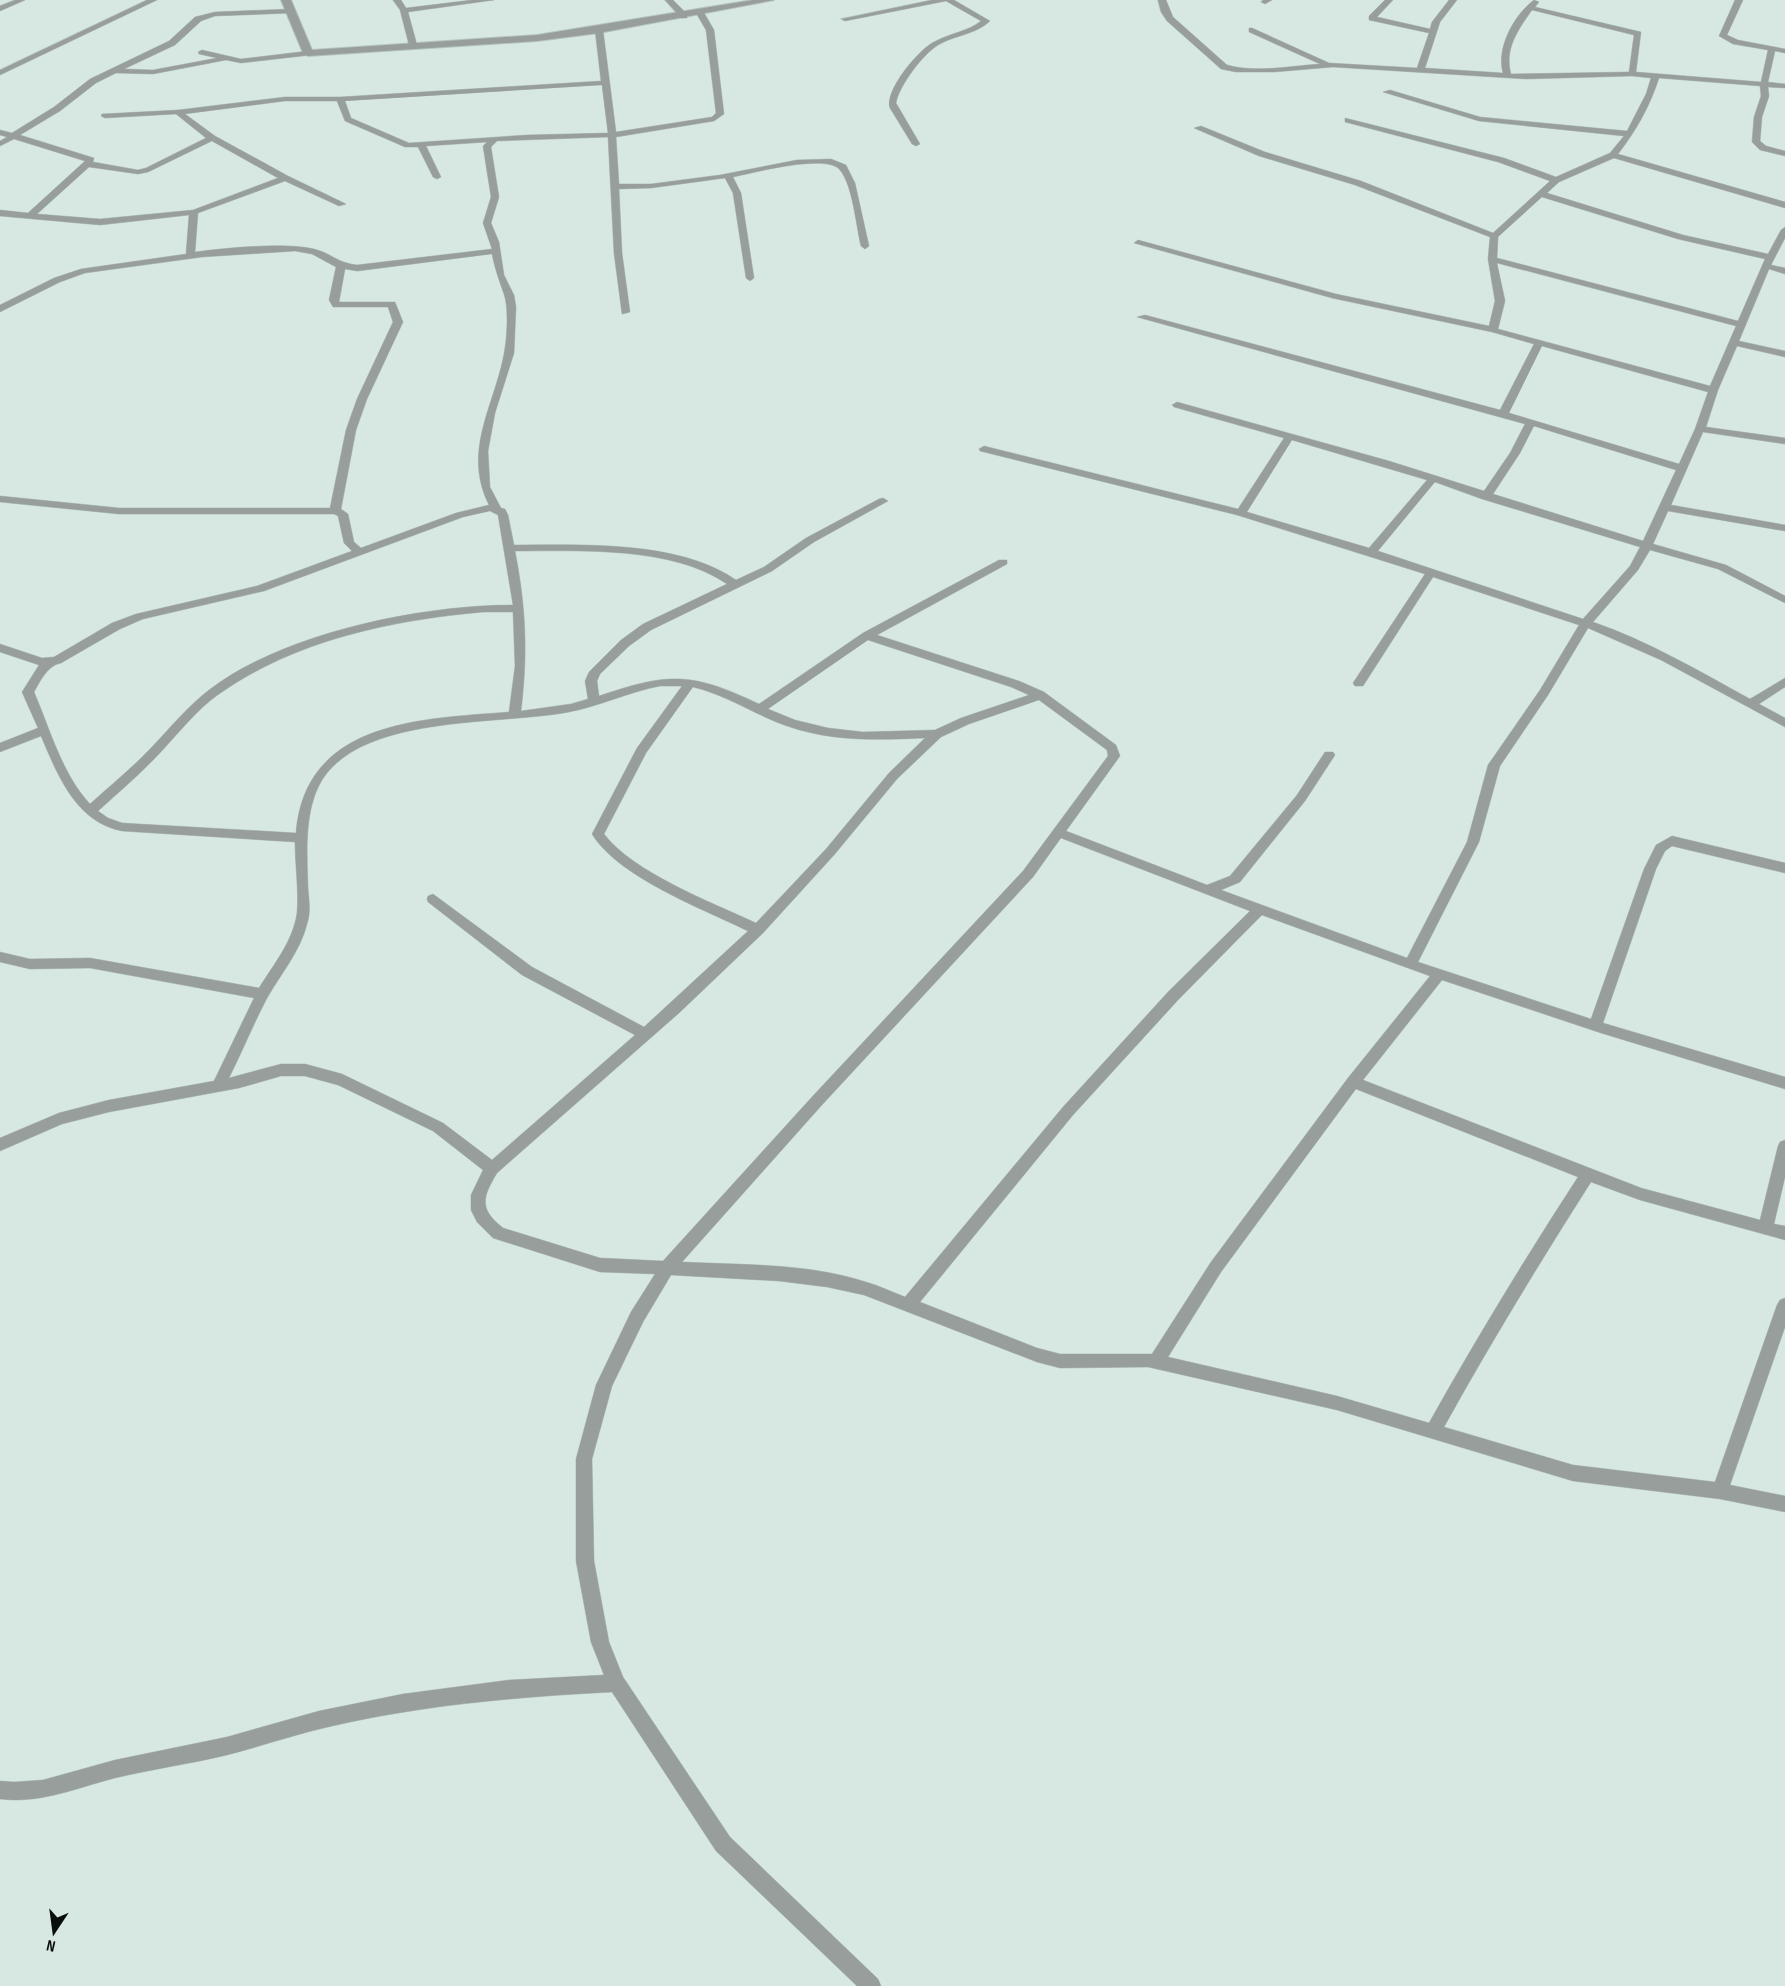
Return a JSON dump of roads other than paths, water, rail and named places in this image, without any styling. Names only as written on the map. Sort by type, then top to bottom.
[{"type":"street","points":[[1,71],[153,0]]},
{"type":"street","points":[[286,0],[308,53]]},
{"type":"street","points":[[397,0],[405,10],[413,45]]},
{"type":"street","points":[[405,10],[490,0]]},
{"type":"street","points":[[669,0],[684,16]]},
{"type":"street","points":[[117,71],[153,72],[224,59],[259,60],[308,53],[501,41],[599,30],[769,0]]},
{"type":"street","points":[[845,19],[943,0]]},
{"type":"street","points":[[916,144],[892,103],[893,94],[923,54],[934,44],[975,28],[986,21],[949,0]]},
{"type":"street","points":[[1162,0],[1165,12],[1170,19],[1224,67],[1274,70],[1328,65],[1508,76],[1632,74],[1785,86]]},
{"type":"street","points":[[1389,0],[1372,18],[1432,32]]},
{"type":"street","points":[[1420,71],[1436,22],[1453,0]]},
{"type":"street","points":[[1508,76],[1503,61],[1505,50],[1537,0]]},
{"type":"street","points":[[1739,0],[1723,36],[1736,42],[1785,51]]},
{"type":"street","points":[[0,9],[15,1]]},
{"type":"street","points":[[1531,8],[1638,34],[1632,74]]},
{"type":"street","points":[[0,144],[57,109],[93,81],[172,43],[204,16],[290,11]]},
{"type":"street","points":[[340,99],[348,119],[401,143],[421,145],[527,137],[612,135],[718,117],[720,114],[710,30],[700,13]]},
{"type":"street","points":[[599,30],[612,135],[618,253],[625,312]]},
{"type":"street","points":[[1252,30],[1328,65]]},
{"type":"street","points":[[1772,49],[1764,84],[1766,93],[1758,117],[1756,142],[1763,148],[1785,154]]},
{"type":"street","points":[[202,52],[224,59]]},
{"type":"street","points":[[1493,330],[1500,293],[1492,259],[1494,236],[1556,180],[1613,155],[1630,134],[1650,94],[1656,75]]},
{"type":"street","points":[[105,116],[178,112],[285,99],[340,99],[605,83]]},
{"type":"street","points":[[1387,92],[1479,119],[1630,134]]},
{"type":"street","points":[[178,112],[212,138],[285,178],[342,204]]},
{"type":"street","points":[[1348,120],[1501,160],[1556,180]]},
{"type":"street","points":[[1198,128],[1262,154],[1358,183],[1494,236]]},
{"type":"street","points":[[0,132],[89,158],[88,164],[31,215]]},
{"type":"street","points":[[88,164],[138,171],[148,170],[212,138]]},
{"type":"street","points":[[493,141],[487,146],[495,197],[487,223],[497,251],[500,275],[509,295],[511,331],[509,353],[490,413],[483,451],[485,487],[496,509],[503,515],[518,609],[521,666],[515,714]]},
{"type":"street","points":[[421,145],[437,177]]},
{"type":"street","points":[[1613,155],[1785,205]]},
{"type":"street","points":[[616,187],[651,186],[728,176],[820,159],[836,163],[846,171],[851,183],[865,246]]},
{"type":"street","points":[[728,176],[737,193],[750,278]]},
{"type":"street","points":[[0,213],[100,222],[194,212],[285,178]]},
{"type":"street","points":[[1541,194],[1768,261],[1785,272]]},
{"type":"street","points":[[190,255],[194,212]]},
{"type":"street","points":[[1410,965],[1473,842],[1494,765],[1585,624],[1634,568],[1647,545],[1700,429],[1740,324],[1768,261],[1785,230]]},
{"type":"street","points":[[1138,243],[1335,296],[1493,330],[1713,390]]},
{"type":"street","points":[[0,309],[57,280],[84,271],[190,255],[242,249],[295,248],[315,252],[341,266],[366,268],[497,251]]},
{"type":"street","points":[[1492,259],[1740,324]]},
{"type":"street","points":[[335,511],[351,430],[362,399],[399,322],[392,304],[336,305],[334,300],[341,266]]},
{"type":"street","points":[[1142,317],[1503,414],[1682,468]]},
{"type":"street","points":[[1733,342],[1785,354]]},
{"type":"street","points":[[1503,414],[1539,343]]},
{"type":"street","points":[[1177,405],[1290,436],[1722,567],[1785,600]]},
{"type":"street","points":[[1486,497],[1515,453],[1531,422]]},
{"type":"street","points":[[1700,429],[1785,441]]},
{"type":"street","points":[[1241,513],[1290,436]]},
{"type":"street","points":[[984,449],[1241,513],[1371,553],[1585,624],[1642,645],[1785,723]]},
{"type":"street","points":[[1371,553],[1433,479]]},
{"type":"street","points":[[0,499],[119,511],[335,511],[343,514],[349,543],[358,551]]},
{"type":"street","points":[[594,702],[591,681],[595,672],[625,643],[678,611],[768,569],[810,540],[883,501]]},
{"type":"street","points":[[1665,507],[1785,528]]},
{"type":"street","points":[[0,648],[28,659],[49,662],[67,656],[116,626],[140,616],[260,589],[460,515],[496,509]]},
{"type":"street","points":[[509,548],[584,549],[661,557],[720,573],[735,585]]},
{"type":"street","points":[[760,709],[867,636],[1003,562]]},
{"type":"street","points":[[1359,683],[1430,574]]},
{"type":"street","points":[[90,811],[146,760],[214,692],[240,674],[272,659],[375,625],[410,617],[493,607],[518,609]]},
{"type":"street","points":[[867,636],[1015,684],[1040,695],[1114,751],[1114,756],[1028,874],[816,1102],[668,1267],[637,1317],[604,1385],[584,1459],[585,1561],[600,1642],[616,1683],[723,1844],[872,1986]]},
{"type":"street","points":[[49,662],[38,674],[28,692],[70,783],[90,811],[106,824],[122,827],[302,838]]},
{"type":"street","points":[[219,1085],[263,994],[301,926],[304,912],[302,838],[305,813],[313,789],[324,769],[357,745],[418,725],[570,708],[658,682],[690,682],[760,709],[789,723],[838,736],[937,734]]},
{"type":"street","points":[[690,682],[641,751],[598,834],[606,847],[631,865],[758,930]]},
{"type":"street","points":[[1750,704],[1785,682]]},
{"type":"street","points":[[1040,695],[965,721],[937,734],[893,776],[830,852],[758,930],[645,1034],[492,1169],[477,1192],[479,1213],[485,1224],[498,1233],[600,1265],[668,1267],[827,1280],[866,1288],[1037,1355],[1060,1361],[1132,1359],[1156,1362],[1337,1403],[1434,1430],[1509,1456],[1572,1473],[1720,1491],[1785,1504]]},
{"type":"street","points":[[0,748],[45,730]]},
{"type":"street","points":[[1206,890],[1235,879],[1301,798],[1329,755]]},
{"type":"street","points":[[1059,833],[1259,910],[1439,975],[1595,1026],[1785,1083]]},
{"type":"street","points":[[1595,1026],[1650,869],[1664,843],[1672,841],[1785,868]]},
{"type":"street","points":[[1235,879],[1235,901]]},
{"type":"street","points":[[433,900],[527,971],[645,1034]]},
{"type":"street","points":[[908,1305],[1068,1111],[1173,996],[1259,910]]},
{"type":"street","points":[[0,957],[30,964],[90,963],[263,994]]},
{"type":"street","points":[[1156,1362],[1215,1268],[1353,1082],[1439,975]]},
{"type":"street","points":[[0,1145],[59,1119],[109,1106],[219,1085],[281,1070],[305,1070],[324,1074],[438,1126],[492,1169]]},
{"type":"street","points":[[1353,1082],[1640,1194],[1728,1220],[1785,1233]]},
{"type":"street","points":[[1766,1227],[1785,1146]]},
{"type":"street","points":[[1434,1430],[1486,1336],[1505,1310],[1548,1236],[1588,1174]]},
{"type":"street","points":[[1720,1491],[1785,1305]]},
{"type":"street","points":[[0,1790],[23,1792],[44,1788],[113,1769],[225,1746],[332,1717],[420,1699],[511,1688],[616,1683]]}]
